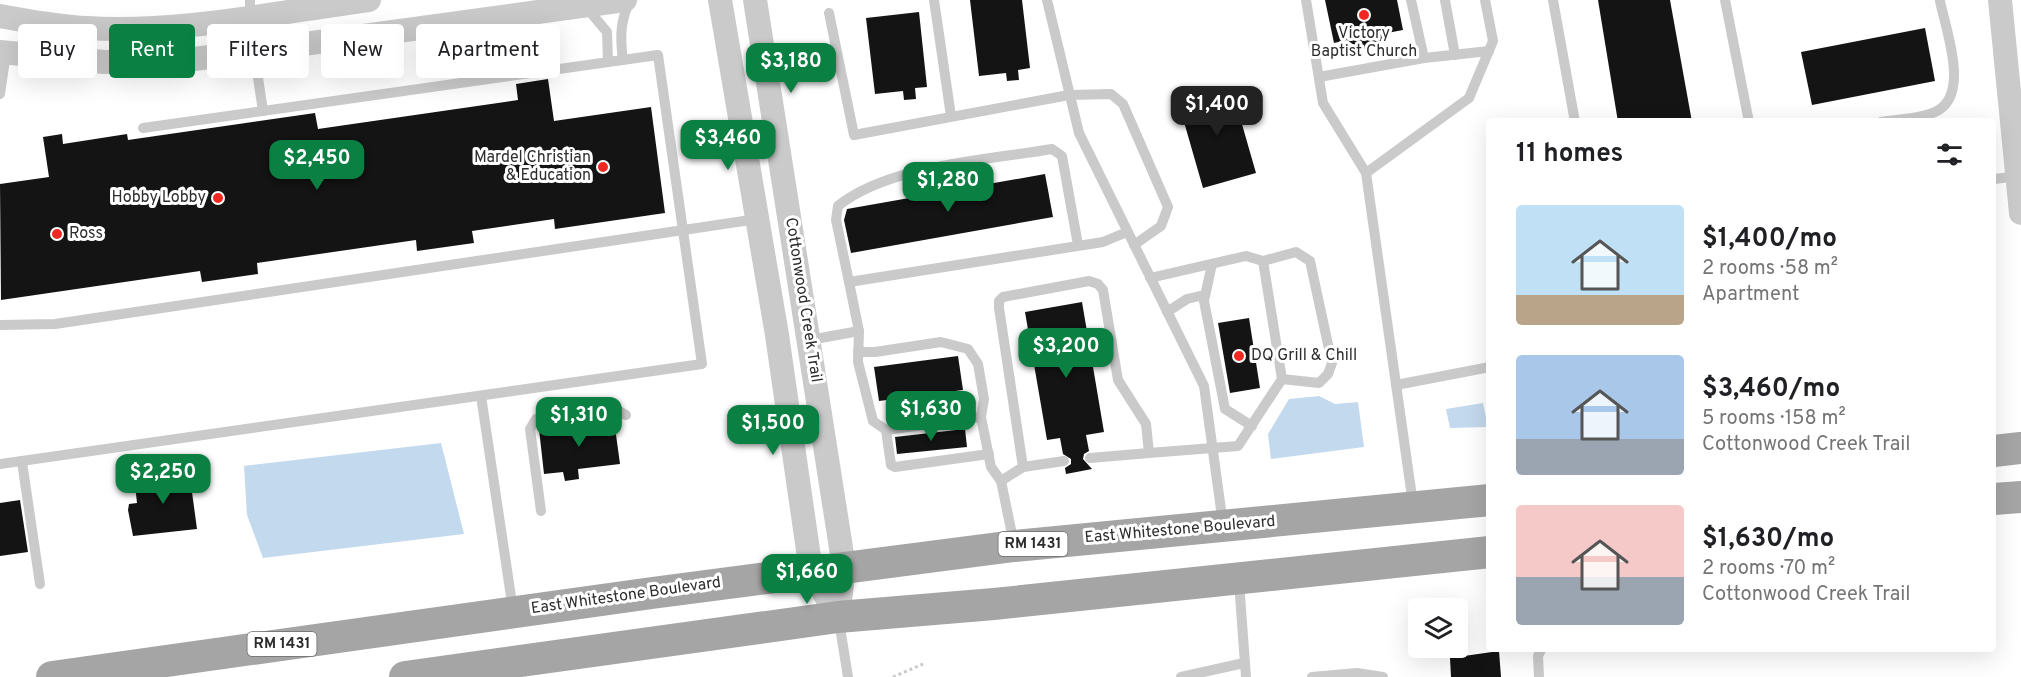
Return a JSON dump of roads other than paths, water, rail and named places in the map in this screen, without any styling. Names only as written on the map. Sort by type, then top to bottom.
[{"type":"main road","points":[[1996,451],[2021,448]]},
{"type":"main road","points":[[1996,500],[2021,497]]},
{"type":"main road","name":"East Whitestone Boulevard","points":[[52,677],[811,571],[1014,546],[1486,500]]},
{"type":"main road","points":[[405,677],[838,617],[1486,552]]},
{"type":"street","points":[[0,16],[87,28],[178,25],[250,8],[369,0]]},
{"type":"street","points":[[309,43],[625,0]]},
{"type":"street","name":"Cottonwood Creek Trail","points":[[720,0],[777,335],[811,571],[838,617]]},
{"type":"street","name":"Cottonwood Creek Trail","points":[[755,0],[844,567],[838,617]]},
{"type":"street","points":[[2000,0],[2021,213]]},
{"type":"street","points":[[250,8],[251,24]]},
{"type":"street","points":[[3,53],[104,62],[207,57]]},
{"type":"lane","points":[[623,60],[619,32],[623,15],[631,0]]},
{"type":"lane","points":[[934,0],[951,116]]},
{"type":"lane","points":[[1047,0],[1079,133],[1204,386],[1223,527]]},
{"type":"lane","points":[[1306,0],[1323,103],[1366,173],[1413,507]]},
{"type":"lane","points":[[1411,0],[1424,58]]},
{"type":"lane","points":[[1445,0],[1455,54]]},
{"type":"lane","points":[[1366,173],[1469,98],[1493,41],[1485,0]]},
{"type":"lane","points":[[1553,0],[1574,118]]},
{"type":"lane","points":[[1725,0],[1748,118]]},
{"type":"lane","points":[[1905,118],[1934,113],[1951,99],[1955,78],[1942,0]]},
{"type":"lane","points":[[584,5],[607,32],[608,62]]},
{"type":"lane","points":[[829,13],[854,135],[1069,95],[1111,94],[1123,104],[1168,207],[1161,226],[1134,245]]},
{"type":"lane","points":[[1319,77],[1424,58],[1489,51]]},
{"type":"lane","points":[[0,94],[3,53]]},
{"type":"lane","points":[[0,464],[702,364],[658,56],[143,128]]},
{"type":"lane","points":[[258,78],[263,111]]},
{"type":"lane","points":[[981,417],[886,430],[873,421],[858,362],[859,332],[836,220],[838,206],[846,199],[882,181],[907,174],[1052,149],[1062,156],[1078,244]]},
{"type":"lane","points":[[1996,179],[2019,176]]},
{"type":"lane","points":[[0,325],[55,324],[757,219]]},
{"type":"lane","points":[[849,282],[1078,244],[1103,242],[1127,232]]},
{"type":"lane","points":[[1150,278],[1246,256],[1263,261],[1281,254],[1296,252],[1310,261],[1332,363],[1328,374],[1319,383],[1282,379]]},
{"type":"lane","points":[[1090,458],[1238,446],[1282,379],[1263,261]]},
{"type":"lane","points":[[1212,264],[1204,295],[1225,409],[1252,426]]},
{"type":"lane","points":[[1023,467],[999,301],[1003,297],[1089,281],[1098,284],[1103,290],[1118,380],[1146,424],[1149,453]]},
{"type":"lane","points":[[1167,312],[1187,299],[1204,295]]},
{"type":"lane","points":[[810,340],[859,332]]},
{"type":"lane","points":[[858,352],[875,352],[941,342],[968,350],[978,364],[984,399],[981,417],[991,467],[1001,481],[1014,546]]},
{"type":"lane","points":[[1396,385],[1486,368]]},
{"type":"lane","points":[[482,396],[513,612]]},
{"type":"lane","points":[[541,511],[530,429],[536,419],[615,410],[626,415]]},
{"type":"lane","points":[[886,430],[891,465],[895,467],[989,454]]},
{"type":"lane","points":[[1001,481],[1023,467],[1064,461]]},
{"type":"lane","points":[[22,462],[40,584]]},
{"type":"lane","points":[[1239,578],[1246,677]]},
{"type":"lane","points":[[838,617],[848,677]]},
{"type":"lane","points":[[1539,677],[1538,656],[1540,652]]},
{"type":"lane","points":[[1181,677],[1244,663]]},
{"type":"lane","points":[[1312,677],[1357,673],[1383,677]]},
{"type":"water","points":[[1319,396],[1335,404],[1358,402],[1364,447],[1271,459],[1268,434],[1289,399]]},
{"type":"water","points":[[1483,403],[1486,427],[1450,428],[1446,409]]},
{"type":"water","points":[[441,443],[464,534],[263,558],[247,515],[244,466]]},
{"type":"place","name":"Victory Baptist Church","points":[[1364,15]]},
{"type":"place","name":"Mardel Christian & Education","points":[[603,167]]},
{"type":"place","name":"Hobby Lobby","points":[[218,198]]},
{"type":"place","name":"Ross","points":[[57,234]]},
{"type":"place","name":"DQ Grill & Chill","points":[[1239,356]]}]
